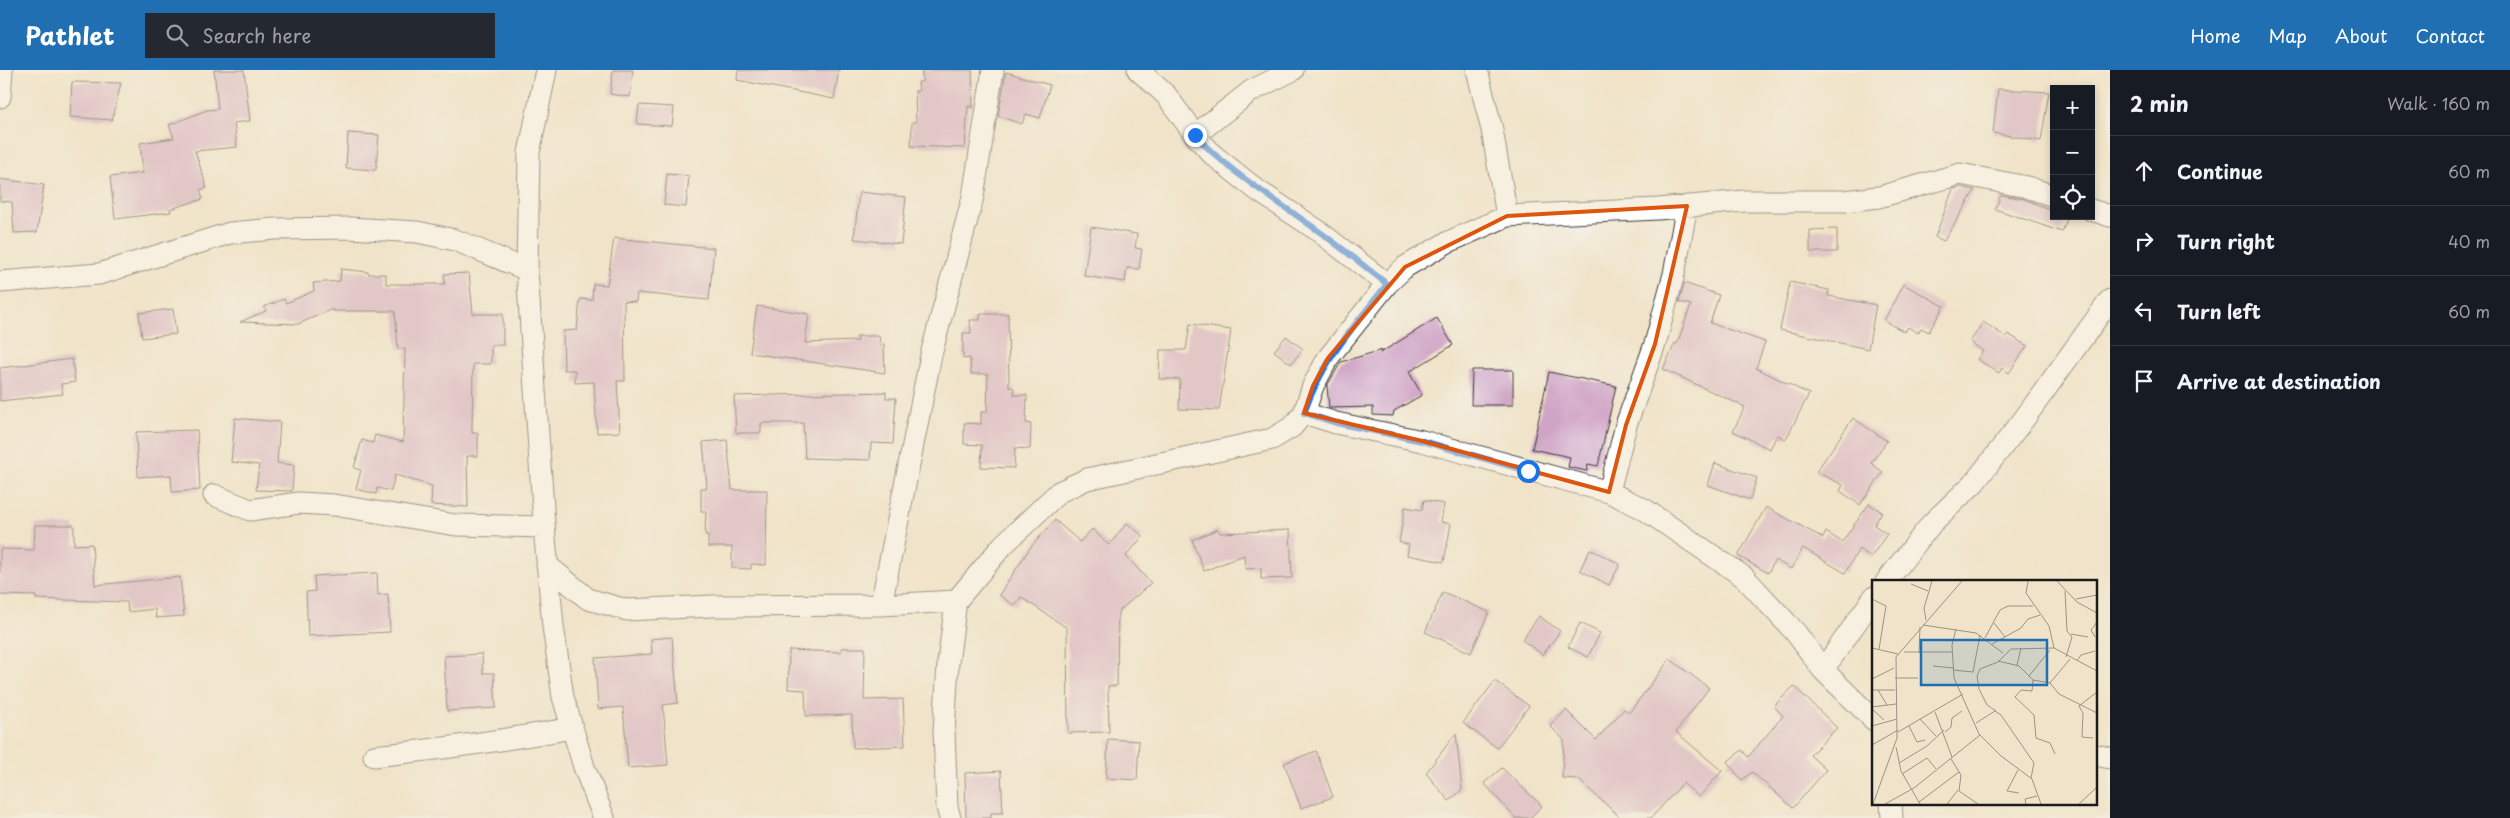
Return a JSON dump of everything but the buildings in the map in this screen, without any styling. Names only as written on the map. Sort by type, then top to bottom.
[{"type":"street","points":[[0,96],[2,70]]},
{"type":"street","points":[[546,70],[529,153],[527,270],[544,527],[553,626],[563,697],[584,767],[604,818]]},
{"type":"street","points":[[880,605],[931,355],[973,197],[994,70]]},
{"type":"street","points":[[1138,70],[1166,95],[1195,135],[1237,175],[1317,230],[1387,284]]},
{"type":"street","points":[[1195,135],[1250,91],[1293,70]]},
{"type":"street","points":[[1477,70],[1492,130],[1507,216]]},
{"type":"street","points":[[950,818],[947,807],[944,732],[948,663],[956,601],[1003,544],[1059,492],[1087,479],[1272,439],[1292,427],[1304,413],[1313,386],[1328,358],[1387,284],[1405,267],[1446,243],[1507,216],[1744,201],[1844,201],[1879,197],[1960,174],[2026,187],[2050,195]]},
{"type":"street","points":[[1609,492],[1626,425],[1658,335],[1674,274],[1687,206]]},
{"type":"street","points":[[2095,211],[2110,216]]},
{"type":"street","points":[[0,282],[100,274],[230,233],[275,229],[350,228],[417,232],[455,240],[527,270]]},
{"type":"street","points":[[1888,580],[1932,523],[1974,483],[1991,462],[2110,300]]},
{"type":"street","points":[[1304,413],[1336,423],[1422,441],[1609,492],[1644,509],[1744,577],[1796,633],[1823,670],[1872,718]]},
{"type":"street","points":[[214,495],[250,510],[299,503],[334,505],[456,524],[544,527]]},
{"type":"street","points":[[547,565],[588,599],[627,610],[712,606],[880,605],[956,601]]},
{"type":"street","points":[[1823,670],[1872,600]]},
{"type":"street","points":[[374,756],[452,745],[496,742],[572,728]]},
{"type":"highlighted area","points":[[1687,206],[1655,344],[1626,425],[1609,492],[1422,441],[1304,413],[1313,386],[1328,358],[1405,267],[1507,216]]},
{"type":"route","points":[[1195,135],[1237,175],[1317,230],[1387,284],[1328,358],[1313,386],[1304,413],[1336,423],[1422,441],[1528,471]]}]
